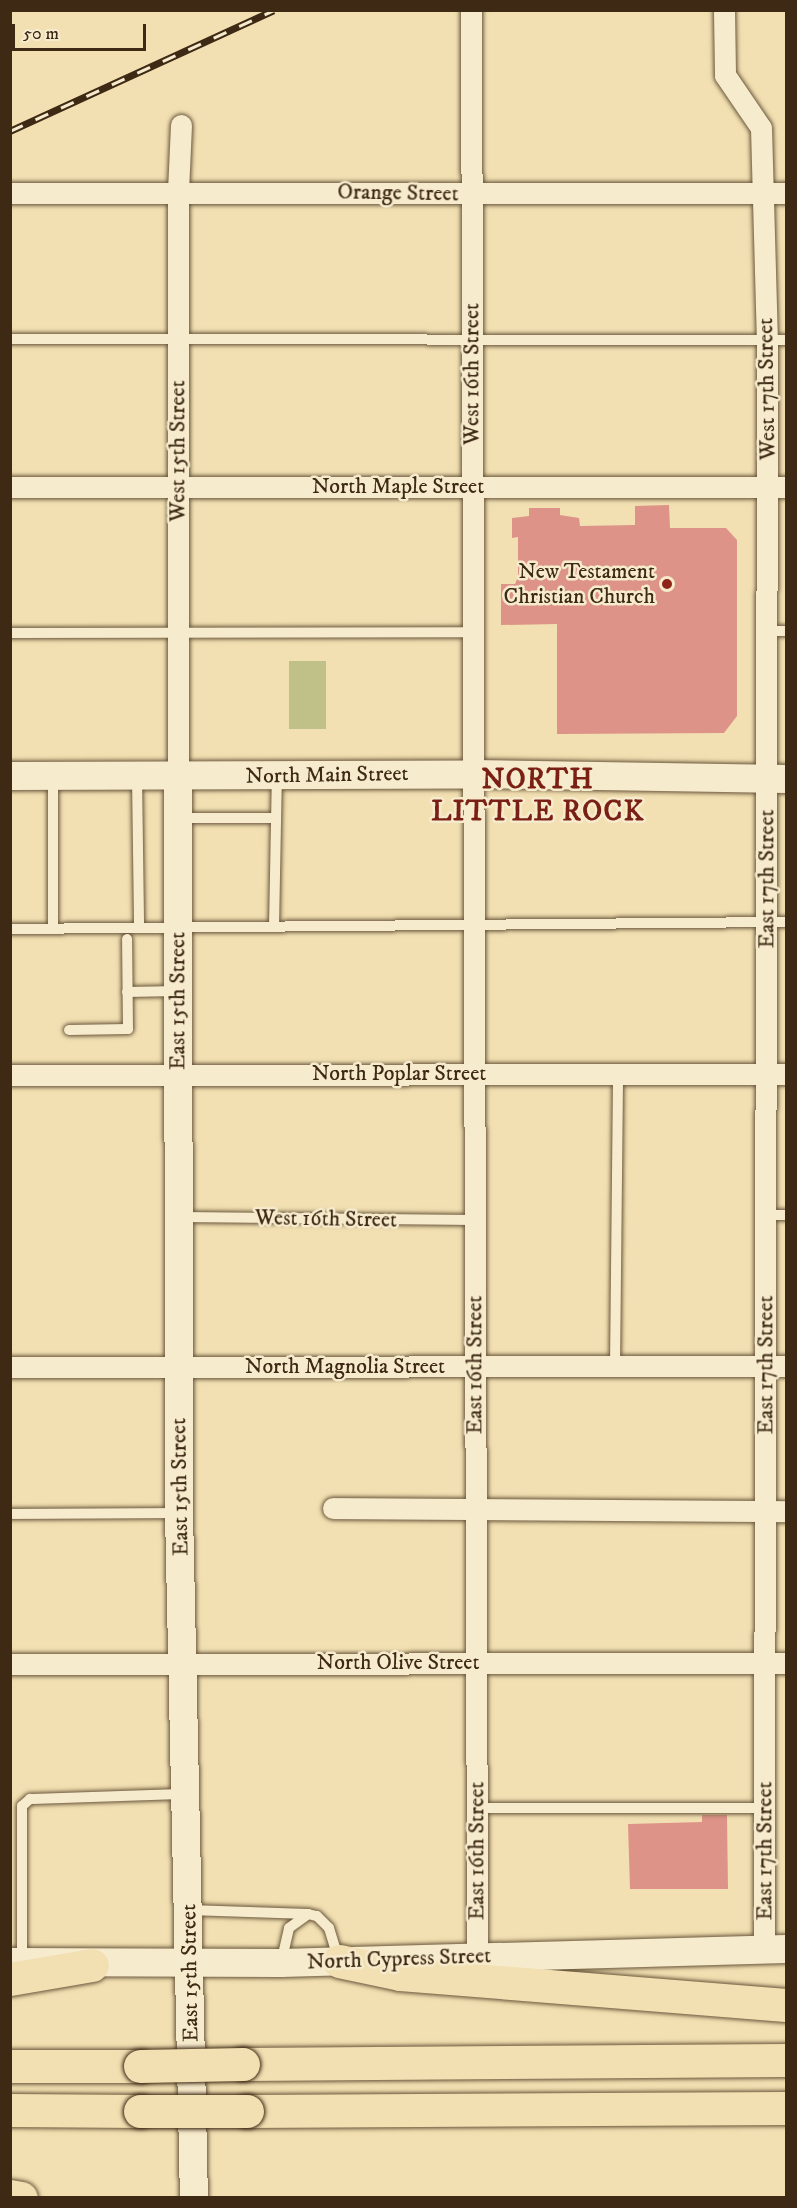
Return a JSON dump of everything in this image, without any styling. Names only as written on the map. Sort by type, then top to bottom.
[{"type":"highway","points":[[339,1961],[400,1974],[786,2005]]},
{"type":"highway","points":[[14,1968],[92,1965]]},
{"type":"highway","points":[[10,2066],[786,2060]]},
{"type":"highway","points":[[10,2110],[786,2108]]},
{"type":"highway","points":[[10,2196],[21,2198]]},
{"type":"main road","name":"North Main Street","points":[[10,776],[473,774],[777,779]]},
{"type":"main road","name":"East 15th Street","points":[[178,777],[179,1513],[194,2198]]},
{"type":"main road","name":"North Cypress Street","points":[[92,1965],[281,1963],[477,1956],[776,1950]]},
{"type":"street","name":"West 16th Street","points":[[471,10],[473,774]]},
{"type":"street","name":"West 17th Street","points":[[724,10],[724,70],[760,120],[763,193],[777,340],[777,779]]},
{"type":"street","name":"West 15th Street","points":[[178,777],[178,191],[181,125]]},
{"type":"street","name":"Orange Street","points":[[10,193],[178,191],[472,194],[786,193]]},
{"type":"street","name":"North Maple Street","points":[[10,487],[777,487]]},
{"type":"street","name":"East 16th Street","points":[[473,774],[477,1956]]},
{"type":"street","name":"East 17th Street","points":[[776,1950],[765,1808],[765,1663],[776,1511],[777,779]]},
{"type":"street","name":"North Poplar Street","points":[[10,1075],[777,1074]]},
{"type":"street","name":"North Magnolia Street","points":[[10,1367],[776,1366]]},
{"type":"street","points":[[333,1508],[776,1511]]},
{"type":"street","name":"North Olive Street","points":[[10,1664],[786,1663]]},
{"type":"lane","points":[[10,339],[777,340]]},
{"type":"lane","points":[[10,633],[473,632]]},
{"type":"lane","points":[[274,927],[277,775]]},
{"type":"lane","points":[[52,776],[53,929]]},
{"type":"lane","points":[[137,776],[139,928]]},
{"type":"lane","points":[[178,818],[276,818]]},
{"type":"lane","points":[[10,929],[777,922]]},
{"type":"lane","points":[[69,1030],[128,1029],[127,939]]},
{"type":"lane","points":[[127,992],[178,991]]},
{"type":"lane","points":[[615,1367],[618,1074]]},
{"type":"lane","name":"West 16th Street","points":[[178,1217],[475,1220]]},
{"type":"lane","points":[[10,1514],[179,1513]]},
{"type":"lane","points":[[14,1968],[22,1909],[22,1806],[30,1799],[186,1794]]},
{"type":"lane","points":[[477,1808],[765,1808]]},
{"type":"lane","points":[[10,1909],[22,1909]]},
{"type":"lane","points":[[188,1910],[273,1911],[317,1916],[329,1928],[339,1961]]},
{"type":"lane","points":[[281,1963],[289,1928],[308,1914]]},
{"type":"green space","points":[[289,661],[326,661],[326,729],[289,729]]},
{"type":"building","name":"New Testament Christian Church","points":[[669,505],[670,528],[726,528],[737,540],[737,716],[724,733],[557,734],[557,624],[501,625],[501,584],[515,584],[518,577],[518,537],[512,538],[512,518],[529,516],[529,508],[560,508],[560,515],[579,518],[580,526],[635,525],[635,506]]},
{"type":"building","points":[[702,1815],[727,1815],[728,1889],[630,1889],[628,1824],[702,1822]]},
{"type":"railway","points":[[10,131],[274,10]]},
{"type":"place","name":"New Testament Christian Church","points":[[667,584]]},
{"type":"district","name":"NORTH LITTLE ROCK","points":[[538,796]]}]
